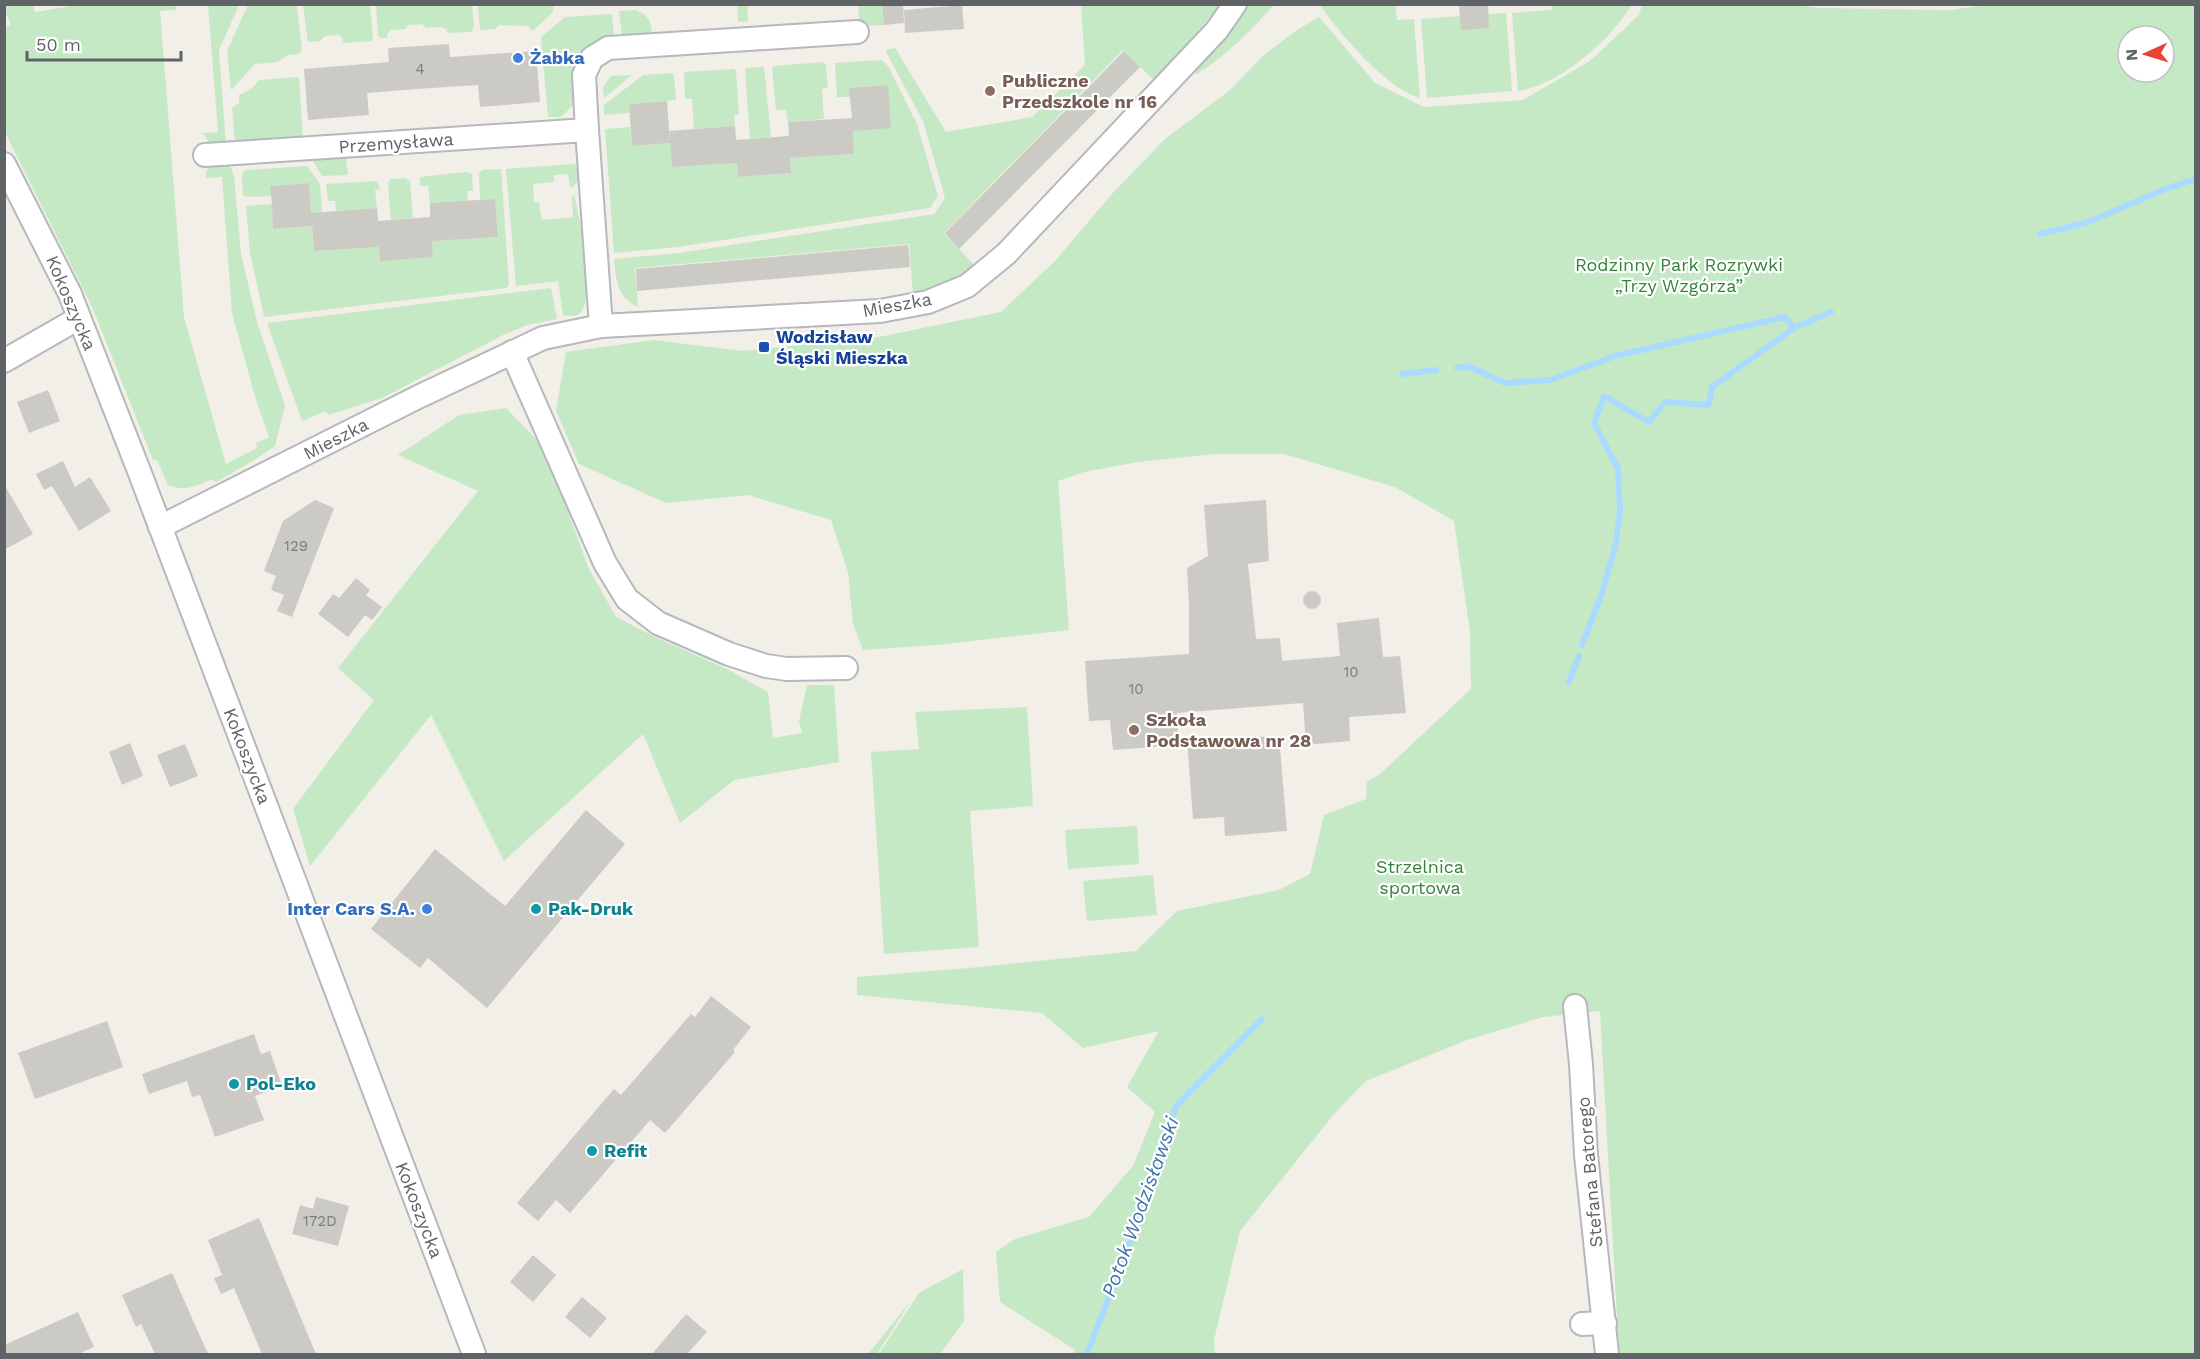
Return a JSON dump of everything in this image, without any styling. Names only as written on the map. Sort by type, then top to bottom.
[{"type":"street","name":"Mieszka","points":[[160,527],[418,397],[543,338],[601,326],[880,311],[928,302],[967,286],[1006,255],[1217,30],[1235,4]]},
{"type":"street","points":[[601,326],[584,75],[592,58],[608,48],[857,32]]},
{"type":"street","name":"Przemysława","points":[[205,155],[587,130]]},
{"type":"street","name":"Kokoszycka","points":[[4,164],[65,284],[79,318],[474,1354]]},
{"type":"street","points":[[4,361],[79,318]]},
{"type":"street","points":[[512,352],[605,563],[627,599],[658,623],[729,654],[766,666],[787,669],[846,668]]},
{"type":"street","name":"Stefana Batorego","points":[[1575,1017],[1586,1155],[1594,1324],[1607,1354]]},
{"type":"green space","points":[[1787,4],[1819,8],[1951,10],[1992,4],[2195,5],[2195,1354],[1619,1354],[1600,1011],[1543,1017],[1467,1040],[1366,1081],[1334,1114],[1240,1231],[1214,1340],[1215,1354],[1073,1354],[1075,1350],[1000,1302],[996,1252],[1015,1239],[1089,1217],[1133,1166],[1155,1112],[1127,1087],[1159,1031],[1083,1048],[1042,1013],[857,995],[857,977],[1136,951],[1177,911],[1279,890],[1310,874],[1324,815],[1366,799],[1367,782],[1380,774],[1471,689],[1470,632],[1454,521],[1395,487],[1284,454],[1215,454],[1138,462],[1084,472],[1058,481],[1069,630],[947,644],[863,650],[853,624],[848,572],[831,520],[748,495],[666,503],[579,464],[556,411],[566,352],[653,340],[743,351],[879,337],[1001,312],[1056,260],[1111,195],[1165,139],[1230,90],[1264,55],[1297,30],[1319,17],[1375,83],[1424,107],[1523,100],[1590,61],[1639,15],[1642,5]]},
{"type":"green space","points":[[5,5],[33,5],[35,12],[66,7],[66,5],[175,5],[176,10],[160,11],[184,317],[226,464],[257,448],[256,443],[269,437],[256,400],[232,313],[222,177],[206,178],[206,171],[212,165],[225,162],[231,168],[234,176],[241,254],[257,322],[285,405],[275,446],[216,482],[212,479],[185,488],[168,485],[157,460],[153,460],[93,309],[5,132],[5,28],[11,24],[5,11]]},
{"type":"green space","points":[[208,5],[239,5],[219,50],[226,144],[210,144],[203,133],[218,132]]},
{"type":"green space","points":[[248,5],[297,5],[302,50],[299,54],[288,55],[277,62],[255,64],[231,90],[227,51]]},
{"type":"green space","points":[[303,5],[370,5],[373,38],[371,41],[343,43],[339,35],[325,36],[320,41],[308,42]]},
{"type":"green space","points":[[376,5],[472,5],[474,27],[471,32],[447,33],[447,30],[441,27],[426,28],[422,24],[408,25],[405,29],[391,30],[387,38],[381,38],[378,35]]},
{"type":"green space","points":[[478,5],[553,5],[553,12],[533,31],[528,26],[499,25],[495,29],[480,30]]},
{"type":"green space","points":[[737,5],[747,5],[748,21],[738,22]]},
{"type":"green space","points":[[858,5],[882,5],[884,25],[860,26]]},
{"type":"green space","points":[[1081,5],[1220,5],[1155,81],[1123,50],[944,233],[976,267],[960,277],[913,295],[909,244],[635,268],[638,307],[622,293],[617,281],[614,259],[679,253],[934,214],[945,198],[923,121],[885,50],[895,48],[946,132],[1032,117],[1085,65]]},
{"type":"green space","points":[[1248,5],[1274,5],[1228,50],[1197,74],[1194,72],[1224,38]]},
{"type":"green space","points":[[1320,5],[1395,5],[1397,20],[1414,19],[1420,98],[1393,84],[1365,59]]},
{"type":"green space","points":[[1552,5],[1632,5],[1611,32],[1582,59],[1550,80],[1518,91],[1512,13],[1552,10]]},
{"type":"green space","points":[[636,10],[648,19],[652,33],[622,36],[619,11]]},
{"type":"green space","points":[[1506,13],[1512,91],[1427,98],[1421,19],[1460,16],[1489,28],[1488,14]]},
{"type":"green space","points":[[612,14],[614,37],[579,99],[561,117],[548,117],[541,37],[565,17]]},
{"type":"green space","points":[[882,60],[888,66],[917,124],[938,196],[930,208],[678,247],[614,253],[605,129],[630,127],[632,146],[670,143],[672,167],[737,163],[739,177],[791,173],[790,158],[854,154],[853,131],[888,85],[850,88],[850,97],[837,97],[835,63]]},
{"type":"green space","points":[[823,62],[826,65],[828,88],[822,89],[824,119],[788,122],[786,110],[776,110],[772,68]]},
{"type":"green space","points":[[764,67],[771,137],[750,139],[745,70],[746,68]]},
{"type":"green space","points":[[734,69],[739,114],[734,115],[735,126],[694,129],[692,99],[685,99],[684,72]]},
{"type":"green space","points":[[672,73],[676,100],[629,104],[629,113],[604,115],[604,105],[643,75]]},
{"type":"green space","points":[[632,75],[604,98],[603,87],[611,76]]},
{"type":"green space","points":[[299,77],[303,139],[235,143],[232,108],[239,103],[239,95],[251,89],[259,80]]},
{"type":"green space","points":[[313,155],[343,155],[346,159],[348,175],[322,176],[313,161]]},
{"type":"green space","points":[[576,164],[579,180],[573,187],[570,187],[568,174],[554,175],[554,182],[533,184],[534,202],[539,202],[542,220],[573,217],[572,196],[574,195],[586,259],[587,295],[583,308],[577,315],[570,316],[563,315],[558,281],[516,286],[506,169]]},
{"type":"green space","points":[[307,166],[320,184],[322,212],[311,213],[309,183],[271,186],[271,196],[246,197],[243,195],[242,174],[246,170]]},
{"type":"green space","points":[[501,169],[509,285],[507,288],[264,317],[250,253],[246,206],[272,204],[274,229],[312,226],[314,251],[379,247],[433,257],[432,241],[498,237],[495,199],[480,200],[479,174],[482,170]]},
{"type":"green space","points":[[465,172],[472,174],[473,191],[467,191],[468,201],[430,203],[428,186],[420,186],[420,177]]},
{"type":"green space","points":[[405,178],[410,181],[413,218],[391,220],[388,184],[390,179]]},
{"type":"green space","points":[[377,181],[380,189],[375,190],[377,208],[336,211],[335,201],[328,201],[326,184]]},
{"type":"green space","points":[[551,288],[557,319],[527,325],[503,335],[382,398],[328,415],[326,411],[302,421],[267,323]]},
{"type":"green space","points":[[506,408],[537,440],[558,483],[588,567],[616,617],[727,669],[768,692],[773,738],[802,733],[799,721],[807,685],[834,685],[839,762],[734,780],[680,823],[643,734],[504,861],[431,715],[310,866],[293,809],[374,700],[338,668],[478,491],[398,455],[459,415]]},
{"type":"green space","points":[[1027,707],[1033,806],[970,811],[979,947],[884,954],[871,752],[919,749],[915,712]]},
{"type":"green space","points":[[1137,826],[1139,864],[1068,869],[1065,830]]},
{"type":"green space","points":[[1153,875],[1157,915],[1087,921],[1083,881]]},
{"type":"green space","points":[[963,1269],[964,1321],[940,1354],[879,1354],[919,1293]]},
{"type":"green space","points":[[911,1301],[877,1354],[868,1354]]},
{"type":"building","points":[[882,4],[903,4],[904,23],[884,25]]},
{"type":"building","points":[[1459,4],[1488,4],[1489,28],[1461,30]]},
{"type":"building","points":[[962,5],[964,29],[905,33],[904,10]]},
{"type":"building","points":[[449,44],[450,57],[536,51],[540,102],[480,107],[478,85],[417,89],[367,93],[369,115],[308,120],[304,69],[389,62],[388,48]]},
{"type":"building","points":[[1124,51],[1140,67],[959,249],[945,233]]},
{"type":"building","points":[[888,85],[891,128],[853,131],[854,154],[790,158],[791,173],[738,177],[737,163],[672,167],[669,131],[735,126],[736,140],[789,136],[788,122],[852,118],[849,88]]},
{"type":"building","points":[[667,101],[670,143],[632,146],[629,104]]},
{"type":"building","points":[[309,183],[311,213],[377,208],[378,221],[430,217],[430,203],[495,199],[498,237],[432,241],[433,257],[380,261],[379,247],[314,251],[312,226],[273,229],[270,186]]},
{"type":"building","points":[[908,245],[910,267],[637,291],[636,269]]},
{"type":"building","points":[[48,390],[60,421],[29,433],[17,402]]},
{"type":"building","points":[[63,461],[75,487],[90,477],[111,511],[79,531],[52,486],[44,490],[36,474]]},
{"type":"building","points":[[4,484],[33,534],[4,550]]},
{"type":"building","points":[[315,500],[334,508],[292,617],[277,611],[284,595],[271,590],[276,576],[264,571],[283,521]]},
{"type":"building","name":"Szkoła Podstawowa nr 28","points":[[1266,500],[1269,561],[1248,564],[1256,639],[1280,638],[1282,661],[1340,656],[1337,623],[1379,618],[1383,657],[1400,656],[1406,713],[1349,717],[1350,741],[1306,745],[1303,703],[1177,713],[1179,745],[1113,750],[1110,720],[1089,721],[1085,661],[1189,654],[1187,568],[1208,556],[1204,505]]},
{"type":"building","points":[[356,578],[370,590],[366,595],[382,607],[372,620],[365,615],[348,637],[318,614],[333,594],[339,598]]},
{"type":"building","points":[[1312,591],[1318,594],[1321,600],[1318,606],[1312,609],[1306,606],[1303,600],[1306,594]]},
{"type":"building","points":[[1279,736],[1287,831],[1225,836],[1224,817],[1193,819],[1187,740]]},
{"type":"building","points":[[130,743],[143,776],[122,785],[109,752]]},
{"type":"building","points":[[185,744],[198,776],[170,787],[157,755]]},
{"type":"building","points":[[586,810],[625,844],[487,1008],[428,958],[420,968],[371,929],[435,849],[505,906]]},
{"type":"building","points":[[711,996],[751,1027],[733,1050],[735,1052],[665,1133],[650,1120],[570,1213],[556,1200],[538,1221],[517,1203],[614,1089],[621,1095],[691,1014],[695,1017]]},
{"type":"building","points":[[107,1021],[123,1067],[35,1099],[18,1053]]},
{"type":"building","name":"Pol-Eko","points":[[254,1034],[261,1054],[270,1051],[282,1086],[255,1096],[264,1120],[215,1137],[200,1095],[192,1097],[187,1081],[149,1094],[142,1074]]},
{"type":"building","points":[[316,1197],[349,1206],[338,1246],[292,1234],[300,1205],[313,1209]]},
{"type":"building","points":[[259,1218],[316,1354],[262,1354],[234,1288],[221,1294],[214,1278],[222,1275],[208,1240]]},
{"type":"building","points":[[533,1255],[556,1275],[533,1302],[510,1282]]},
{"type":"building","points":[[172,1273],[208,1354],[155,1354],[141,1324],[136,1327],[122,1295]]},
{"type":"building","points":[[582,1297],[607,1318],[590,1338],[565,1317]]},
{"type":"building","points":[[78,1312],[94,1347],[78,1354],[4,1354],[4,1345]]},
{"type":"building","points":[[686,1314],[707,1332],[687,1354],[652,1354]]},
{"type":"waterway","name":"Potok Wodzisławski","points":[[2040,234],[2086,223],[2165,189],[2196,179]]},
{"type":"waterway","name":"Potok Wodzisławski","points":[[1582,645],[1601,596],[1616,543],[1620,510],[1618,469],[1594,423],[1604,396],[1649,422],[1665,402],[1709,405],[1712,387],[1794,328],[1831,312]]},
{"type":"waterway","points":[[1457,368],[1468,366],[1505,383],[1550,380],[1615,356],[1785,317],[1794,328]]},
{"type":"waterway","points":[[1402,374],[1436,370]]},
{"type":"waterway","points":[[1569,682],[1579,656]]},
{"type":"waterway","name":"Potok Wodzisławski","points":[[1087,1354],[1132,1237],[1176,1106],[1262,1019]]},
{"type":"place","name":"Żabka","points":[[518,58]]},
{"type":"place","name":"Publiczne Przedszkole nr 16","points":[[990,91]]},
{"type":"place","name":"Wodzisław Śląski Mieszka","points":[[764,347]]},
{"type":"place","name":"Szkoła Podstawowa nr 28","points":[[1134,730]]},
{"type":"place","name":"Inter Cars S.A.","points":[[427,909]]},
{"type":"place","name":"Pak-Druk","points":[[536,909]]},
{"type":"place","name":"Pol-Eko","points":[[234,1084]]},
{"type":"place","name":"Refit","points":[[592,1151]]},
{"type":"park label","name":"Rodzinny Park Rozrywki „Trzy Wzgórza”","points":[[1679,275]]},
{"type":"park label","name":"Strzelnica sportowa","points":[[1420,877]]}]
